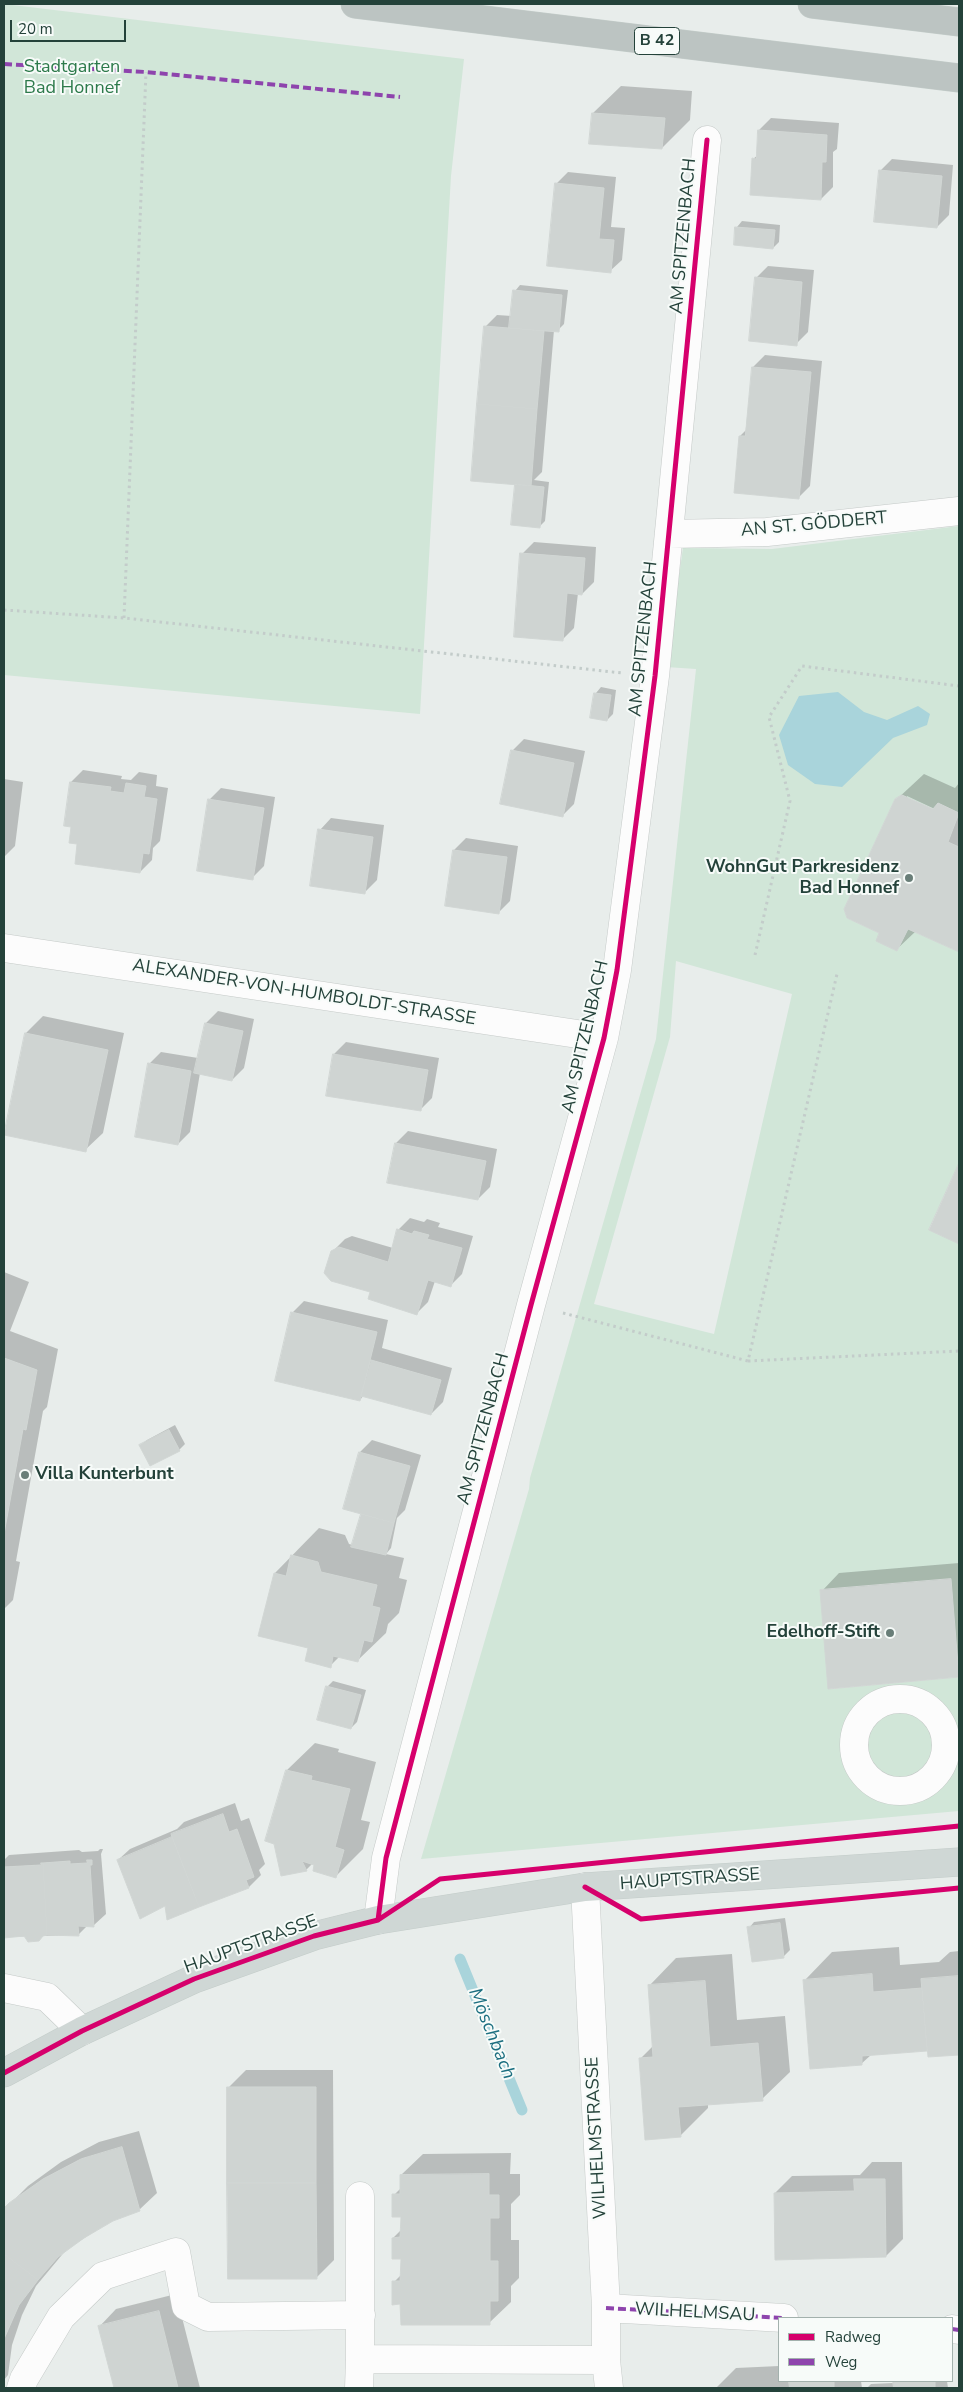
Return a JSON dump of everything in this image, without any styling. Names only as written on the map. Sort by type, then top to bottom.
[{"type":"highway","name":"B 42","points":[[355,4],[959,78]]},
{"type":"highway","points":[[812,4],[959,22]]},
{"type":"main road","name":"HAUPTSTRASSE","points":[[4,2073],[82,2031],[194,1979],[314,1936],[378,1920],[585,1887],[959,1862]]},
{"type":"street","name":"AM SPITZENBACH","points":[[378,1920],[386,1858],[531,1305],[604,1038],[623,933],[656,676],[707,140]]},
{"type":"street","name":"AN ST. GÖDDERT","points":[[669,534],[767,532],[959,511]]},
{"type":"street","name":"ALEXANDER-VON-HUMBOLDT-STRASSE","points":[[4,948],[604,1038]]},
{"type":"street","name":"WILHELMSTRASSE","points":[[585,1887],[606,2308],[606,2360],[609,2388]]},
{"type":"street","points":[[4,1988],[47,1997],[82,2031]]},
{"type":"street","points":[[360,2196],[360,2388]]},
{"type":"street","points":[[21,2388],[24,2378],[62,2317],[103,2276],[176,2252],[186,2306],[208,2317],[361,2315]]},
{"type":"street","name":"WILHELMSAU","points":[[606,2308],[778,2318]]},
{"type":"street","points":[[360,2359],[606,2360]]},
{"type":"path","points":[[124,618],[146,72]]},
{"type":"path","points":[[4,610],[124,618],[656,676]]},
{"type":"path","points":[[755,955],[790,801],[769,717],[802,666],[959,686]]},
{"type":"path","points":[[748,1361],[837,974]]},
{"type":"path","points":[[531,1305],[748,1361],[959,1351]]},
{"type":"green space","name":"Stadtgarten Bad Honnef","points":[[4,4],[464,59],[451,176],[420,714],[4,675]]},
{"type":"green space","points":[[959,526],[959,813],[938,803],[933,809],[902,795],[895,799],[844,909],[847,918],[879,933],[877,941],[897,951],[908,929],[959,952],[959,1163],[929,1229],[959,1244],[959,1676],[950,1579],[821,1590],[829,1689],[959,1677],[959,1811],[421,1859],[529,1489],[530,1478],[656,1039],[696,669],[666,667],[683,548],[772,549]],"holes":[[[676,961],[792,994],[714,1334],[594,1304],[670,1037]]]},
{"type":"water","points":[[838,692],[864,712],[887,720],[918,706],[930,714],[927,725],[893,738],[842,787],[815,784],[788,765],[779,735],[799,696]]},
{"type":"building","points":[[592,113],[665,118],[662,149],[589,144]]},
{"type":"building","points":[[758,130],[827,135],[826,162],[822,162],[821,200],[750,195],[752,158],[756,159]]},
{"type":"building","points":[[879,170],[942,176],[937,228],[874,222]]},
{"type":"building","points":[[555,183],[604,188],[599,239],[614,240],[611,273],[547,266]]},
{"type":"building","points":[[735,227],[775,230],[773,249],[734,245]]},
{"type":"building","points":[[755,277],[802,282],[797,346],[749,341]]},
{"type":"building","points":[[513,290],[562,295],[559,332],[509,328]]},
{"type":"building","points":[[484,326],[544,331],[537,409],[477,404]]},
{"type":"building","points":[[752,367],[811,372],[799,499],[734,493],[739,436],[745,436]]},
{"type":"building","points":[[477,404],[537,409],[531,486],[471,481]]},
{"type":"building","points":[[515,484],[544,487],[540,528],[511,525]]},
{"type":"building","points":[[520,553],[585,558],[582,595],[567,593],[563,641],[514,637]]},
{"type":"building","points":[[594,693],[611,695],[607,721],[590,718]]},
{"type":"building","points":[[511,750],[574,763],[563,817],[500,804]]},
{"type":"building","points":[[70,782],[111,787],[110,791],[124,793],[126,783],[146,786],[144,797],[157,799],[149,854],[143,853],[140,873],[75,864],[77,844],[69,843],[71,827],[64,826]]},
{"type":"building","name":"WohnGut Parkresidenz Bad Honnef","points":[[902,795],[933,809],[938,803],[959,813],[948,842],[959,847],[959,952],[908,929],[897,951],[876,941],[879,933],[847,918],[844,909],[895,799]]},
{"type":"building","points":[[208,799],[264,808],[253,880],[197,871]]},
{"type":"building","points":[[318,829],[373,837],[365,894],[310,886]]},
{"type":"building","points":[[453,850],[507,857],[499,914],[445,906]]},
{"type":"building","points":[[205,1023],[243,1031],[232,1081],[194,1073]]},
{"type":"building","points":[[25,1033],[108,1050],[86,1152],[4,1135]]},
{"type":"building","points":[[333,1054],[428,1070],[421,1111],[326,1096]]},
{"type":"building","points":[[148,1063],[191,1071],[178,1145],[135,1137]]},
{"type":"building","points":[[395,1143],[486,1161],[478,1200],[387,1183]]},
{"type":"building","points":[[959,1163],[959,1244],[929,1230]]},
{"type":"building","points":[[397,1229],[412,1234],[414,1231],[429,1235],[427,1239],[462,1248],[451,1287],[428,1280],[417,1315],[368,1299],[370,1292],[331,1281],[324,1273],[331,1251],[339,1247],[388,1262]]},
{"type":"building","points":[[291,1312],[377,1332],[360,1401],[275,1381]]},
{"type":"building","points":[[4,1358],[37,1370],[26,1430],[23,1429],[4,1534]]},
{"type":"building","points":[[371,1360],[441,1380],[431,1415],[361,1396]]},
{"type":"building","points":[[169,1430],[180,1451],[150,1466],[139,1445]]},
{"type":"building","points":[[359,1452],[410,1466],[394,1523],[343,1509]]},
{"type":"building","points":[[361,1514],[394,1523],[386,1555],[351,1547]]},
{"type":"building","points":[[291,1555],[318,1562],[321,1572],[377,1585],[372,1606],[380,1608],[372,1642],[364,1640],[358,1662],[333,1656],[331,1668],[305,1661],[308,1648],[258,1636],[274,1573],[286,1576]]},
{"type":"building","name":"Edelhoff-Stift","points":[[951,1579],[959,1677],[828,1689],[820,1590]]},
{"type":"building","points":[[326,1686],[361,1695],[351,1729],[317,1720]]},
{"type":"building","points":[[286,1770],[312,1776],[311,1780],[350,1789],[335,1847],[344,1850],[336,1878],[313,1871],[314,1865],[302,1861],[307,1871],[281,1876],[274,1844],[265,1841]]},
{"type":"building","points":[[223,1814],[229,1832],[237,1829],[254,1877],[246,1880],[249,1888],[199,1907],[171,1834]]},
{"type":"building","points":[[172,1837],[199,1907],[167,1920],[165,1906],[140,1919],[117,1860]]},
{"type":"building","points":[[87,1860],[92,1860],[92,1865],[90,1865],[94,1927],[78,1926],[79,1936],[47,1935],[43,1863],[70,1861],[70,1864],[87,1863]]},
{"type":"building","points":[[43,1863],[47,1935],[43,1936],[39,1941],[28,1942],[24,1936],[4,1938],[4,1867],[41,1865]]},
{"type":"building","points":[[780,1923],[784,1958],[752,1962],[747,1927]]},
{"type":"building","points":[[872,1974],[873,1992],[922,1988],[927,2051],[862,2056],[862,2065],[810,2069],[803,1980]]},
{"type":"building","points":[[959,1976],[959,2055],[928,2057],[921,1979]]},
{"type":"building","points":[[705,1981],[710,2047],[758,2043],[763,2101],[678,2107],[681,2137],[645,2140],[639,2058],[653,2057],[648,1985]]},
{"type":"building","points":[[227,2087],[316,2087],[316,2183],[227,2183]]},
{"type":"building","points":[[122,2147],[140,2211],[113,2221],[84,2238],[58,2257],[38,2280],[4,2254],[4,2208],[9,2203],[43,2179],[81,2159]]},
{"type":"building","points":[[489,2174],[489,2195],[499,2195],[499,2218],[490,2218],[490,2261],[498,2261],[498,2301],[490,2301],[490,2325],[401,2325],[400,2304],[392,2305],[392,2281],[400,2281],[401,2259],[392,2259],[392,2238],[400,2237],[401,2217],[392,2217],[392,2194],[400,2194],[400,2175]]},
{"type":"building","points":[[854,2179],[885,2179],[886,2257],[775,2260],[774,2193],[854,2191]]},
{"type":"building","points":[[227,2183],[316,2183],[317,2279],[228,2279]]},
{"type":"building","points":[[4,2254],[38,2280],[19,2305],[4,2339]]},
{"type":"building","points":[[159,2311],[178,2388],[114,2388],[98,2326]]},
{"type":"building","points":[[789,2382],[834,2382],[834,2388],[790,2388]]},
{"type":"building","points":[[893,2382],[935,2382],[935,2388],[894,2388]]},
{"type":"waterway","name":"Möschbach","points":[[460,1959],[522,2110]]},
{"type":"marked path","points":[[4,64],[146,72],[400,97]]},
{"type":"marked path","points":[[606,2308],[778,2318]]},
{"type":"marked path","points":[[953,2329],[959,2330]]},
{"type":"cycle path","points":[[378,1920],[386,1858],[531,1305],[604,1038],[617,970],[655,676],[707,140]]},
{"type":"cycle path","points":[[4,2073],[82,2031],[194,1979],[314,1936],[378,1920],[440,1879],[959,1826]]},
{"type":"cycle path","points":[[585,1887],[641,1919],[959,1888]]},
{"type":"place","name":"WohnGut Parkresidenz Bad Honnef","points":[[909,878]]},
{"type":"place","name":"Villa Kunterbunt","points":[[25,1475]]},
{"type":"place","name":"Edelhoff-Stift","points":[[890,1633]]}]
